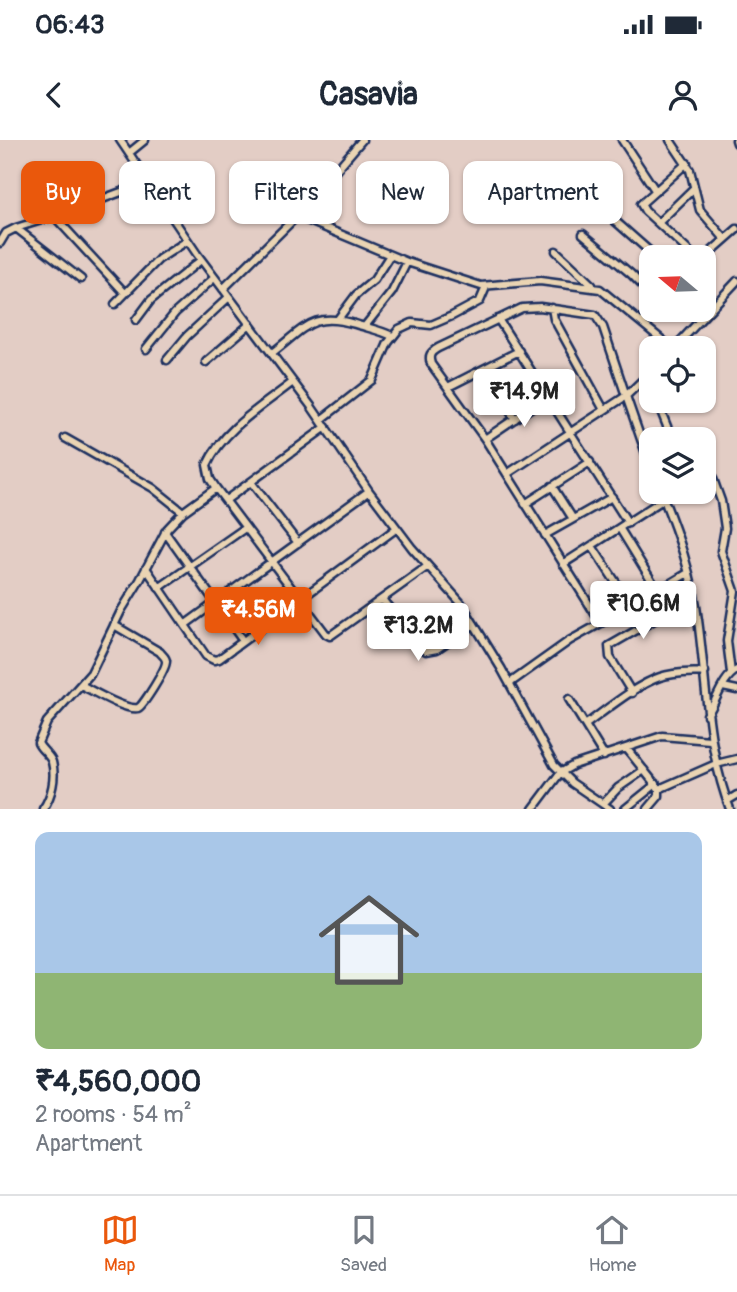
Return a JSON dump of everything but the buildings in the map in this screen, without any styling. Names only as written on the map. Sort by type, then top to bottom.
[{"type":"street","points":[[120,140],[134,161]]},
{"type":"street","points":[[129,153],[145,140]]},
{"type":"street","points":[[342,163],[362,140]]},
{"type":"street","points":[[622,140],[655,190]]},
{"type":"street","points":[[670,140],[687,163],[700,210],[724,238]]},
{"type":"street","points":[[682,245],[645,211],[641,204],[687,163]]},
{"type":"street","points":[[658,223],[694,188]]},
{"type":"street","points":[[0,243],[6,233],[29,224]]},
{"type":"street","points":[[61,224],[125,293]]},
{"type":"street","points":[[176,224],[323,423],[369,491],[450,589],[510,683],[547,754],[560,773],[610,809]]},
{"type":"street","points":[[223,289],[289,224]]},
{"type":"street","points":[[316,224],[408,262],[486,287],[540,281],[593,286]]},
{"type":"street","points":[[619,224],[642,245]]},
{"type":"street","points":[[16,228],[81,279]]},
{"type":"street","points":[[716,246],[737,229]]},
{"type":"street","points":[[583,234],[639,282]]},
{"type":"street","points":[[115,304],[159,259],[187,240]]},
{"type":"street","points":[[556,251],[593,286],[606,292],[658,336]]},
{"type":"street","points":[[338,319],[356,295],[374,280],[390,255]]},
{"type":"street","points":[[135,320],[151,300],[201,260]]},
{"type":"street","points":[[365,326],[392,292],[408,262]]},
{"type":"street","points":[[146,349],[181,307],[214,278]]},
{"type":"street","points":[[684,336],[737,281]]},
{"type":"street","points":[[226,500],[323,423],[372,380],[392,336],[406,325],[431,325],[475,305],[480,301],[486,287]]},
{"type":"street","points":[[167,360],[187,336],[229,297]]},
{"type":"street","points":[[603,622],[599,620],[485,439],[431,364],[431,352],[528,307],[580,312],[598,318],[639,433]]},
{"type":"street","points":[[552,308],[554,319],[604,410]]},
{"type":"street","points":[[272,353],[318,319],[338,319],[374,328],[392,336]]},
{"type":"street","points":[[498,319],[628,523]]},
{"type":"street","points":[[206,362],[250,324]]},
{"type":"street","points":[[448,387],[519,351]]},
{"type":"street","points":[[483,370],[515,419]]},
{"type":"street","points":[[293,382],[243,421],[210,460],[208,472],[216,488],[245,528],[330,636],[428,565]]},
{"type":"street","points":[[507,474],[626,396],[639,384]]},
{"type":"street","points":[[485,439],[548,396]]},
{"type":"street","points":[[65,438],[153,488],[183,512]]},
{"type":"street","points":[[525,504],[590,462]]},
{"type":"street","points":[[251,482],[298,543]]},
{"type":"street","points":[[552,486],[573,519]]},
{"type":"street","points":[[707,715],[734,672],[727,641],[736,591],[721,547],[725,528],[716,487]]},
{"type":"street","points":[[43,809],[52,790],[52,762],[39,747],[38,739],[47,722],[91,674],[114,625],[165,532],[183,512],[216,488]]},
{"type":"street","points":[[186,624],[369,491]]},
{"type":"street","points":[[545,536],[612,497]]},
{"type":"street","points":[[563,564],[620,529],[652,504]]},
{"type":"street","points":[[665,504],[695,602],[705,672],[710,740],[728,805]]},
{"type":"street","points":[[159,588],[245,528]]},
{"type":"street","points":[[146,568],[210,659],[219,659],[397,528]]},
{"type":"street","points":[[620,529],[657,591]]},
{"type":"street","points":[[165,532],[243,641]]},
{"type":"street","points":[[592,546],[632,607]]},
{"type":"street","points":[[510,683],[569,641],[688,573]]},
{"type":"street","points":[[382,599],[426,651],[437,649],[474,624]]},
{"type":"street","points":[[632,693],[610,657],[609,646],[656,619],[695,602]]},
{"type":"street","points":[[81,685],[125,706],[136,708],[141,707],[146,700],[162,671],[166,661],[163,655],[114,625]]},
{"type":"street","points":[[585,725],[632,693],[664,676],[705,672]]},
{"type":"street","points":[[723,687],[737,690]]},
{"type":"street","points":[[569,699],[604,756]]},
{"type":"street","points":[[533,809],[560,773],[574,765],[627,750],[662,736],[710,740]]},
{"type":"street","points":[[627,750],[658,786],[659,796],[648,809]]},
{"type":"street","points":[[625,809],[658,786],[737,759]]},
{"type":"street","points":[[603,804],[618,788],[644,770]]},
{"type":"street","points":[[721,809],[737,795]]}]
